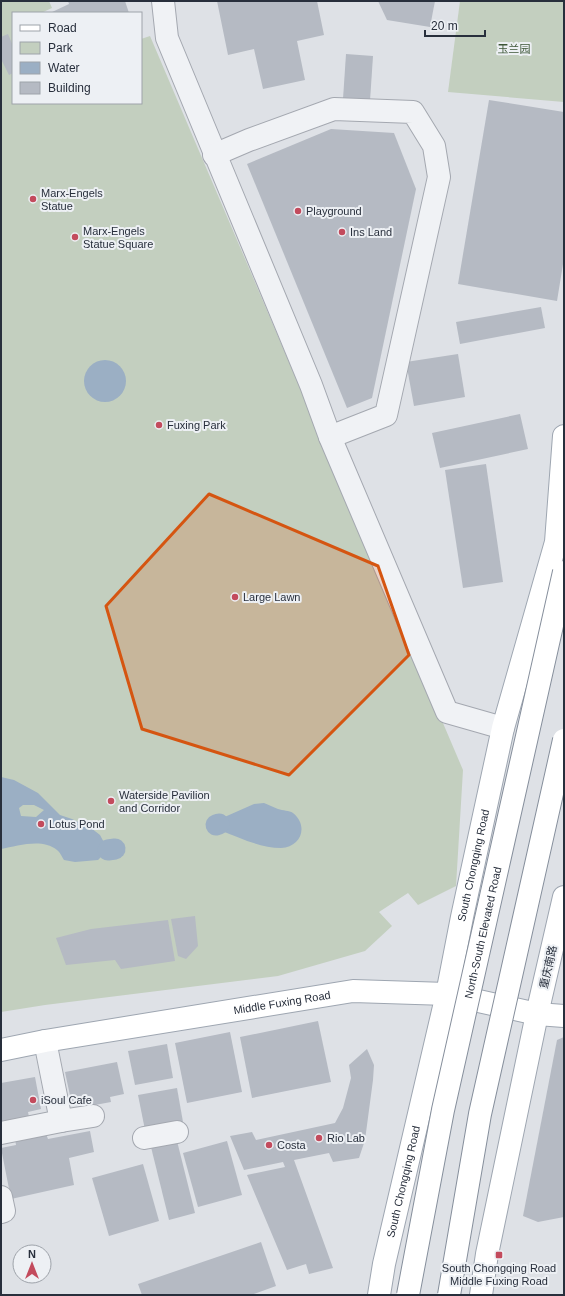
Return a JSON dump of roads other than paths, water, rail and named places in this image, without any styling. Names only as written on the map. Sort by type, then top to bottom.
[{"type":"main road","name":"South Chongqing Road","points":[[379,1295],[384,1264],[447,994],[458,916],[503,728],[556,542],[564,436]]},
{"type":"main road","points":[[556,542],[564,514]]},
{"type":"main road","name":"North-South Elevated Road","points":[[408,1295],[443,1110],[564,572]]},
{"type":"main road","points":[[449,1295],[480,1114],[564,740]]},
{"type":"main road","name":"重庆南路","points":[[537,1014],[564,897]]},
{"type":"main road","name":"Middle Fuxing Road","points":[[1,1050],[45,1041],[353,991],[447,994],[537,1014],[564,1016]]},
{"type":"main road","points":[[481,1295],[487,1254],[537,1014]]},
{"type":"street","points":[[163,1],[167,38],[330,437],[447,712],[503,728]]},
{"type":"street","points":[[214,154],[334,108],[413,112],[434,146],[439,178],[386,415],[330,437]]},
{"type":"street","points":[[45,1041],[61,1121]]},
{"type":"street","points":[[1,1133],[93,1116]]},
{"type":"street","points":[[144,1138],[177,1132]]},
{"type":"street","points":[[1,1197],[4,1211],[1,1212]]},
{"type":"water","points":[[101,360],[109,360],[120,366],[126,377],[126,385],[120,396],[109,402],[101,402],[90,396],[84,385],[84,377],[90,366]]},
{"type":"water","name":"Lotus Pond","points":[[1,777],[14,780],[38,793],[60,815],[91,828],[100,835],[108,850],[98,860],[75,862],[64,860],[57,850],[44,844],[30,844],[1,849]],"holes":[[[23,805],[34,805],[44,810],[36,817],[21,816],[19,808]]]},
{"type":"water","points":[[264,803],[278,809],[291,812],[298,818],[302,830],[298,840],[294,844],[288,847],[273,848],[251,842],[222,831],[219,824],[220,819],[254,804]]},
{"type":"waterway","points":[[108,850],[115,849]]},
{"type":"place","name":"Marx-Engels Statue","points":[[33,199]]},
{"type":"place","name":"Playground","points":[[298,211]]},
{"type":"place","name":"Ins Land","points":[[342,232]]},
{"type":"place","name":"Marx-Engels Statue Square","points":[[75,237]]},
{"type":"place","name":"Fuxing Park","points":[[159,425]]},
{"type":"place","name":"Large Lawn","points":[[235,597]]},
{"type":"place","name":"Waterside Pavilion and Corridor","points":[[111,801]]},
{"type":"place","name":"Lotus Pond","points":[[41,824]]},
{"type":"place","name":"iSoul Cafe","points":[[33,1100]]},
{"type":"place","name":"Rio Lab","points":[[319,1138]]},
{"type":"place","name":"Costa","points":[[269,1145]]},
{"type":"place","name":"South Chongqing Road Middle Fuxing Road","points":[[499,1255]]},
{"type":"park label","name":"玉兰园","points":[[514,49]]}]
